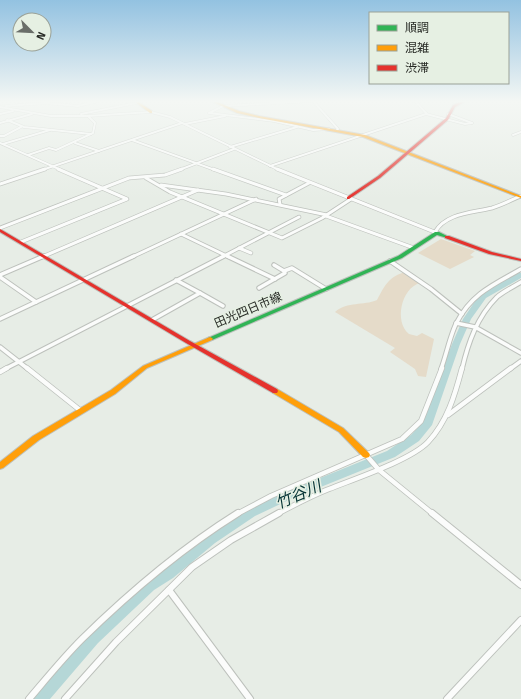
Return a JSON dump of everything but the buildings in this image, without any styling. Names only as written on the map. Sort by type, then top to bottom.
[{"type":"main road","points":[[354,134],[407,152],[521,197]]},
{"type":"main road","points":[[349,198],[379,177],[428,134]]},
{"type":"main road","points":[[0,229],[188,342],[196,345],[341,430],[367,456]]},
{"type":"main road","points":[[436,233],[491,253],[521,260]]},
{"type":"main road","name":"田光四日市線","points":[[0,466],[36,438],[113,392],[145,367],[390,261],[414,248],[436,233]]},
{"type":"street","points":[[1,144],[39,134]]},
{"type":"street","points":[[28,155],[50,148],[56,150],[91,134]]},
{"type":"street","points":[[0,184],[151,134]]},
{"type":"street","points":[[204,134],[270,166],[436,233],[440,225],[456,217],[491,208],[521,197]]},
{"type":"street","points":[[230,147],[275,134]]},
{"type":"street","points":[[270,166],[313,153],[330,145],[364,134]]},
{"type":"street","points":[[517,134],[513,135],[521,137]]},
{"type":"street","points":[[132,140],[286,195]]},
{"type":"street","points":[[75,142],[99,151]]},
{"type":"street","points":[[1,144],[103,188],[127,200],[21,242]]},
{"type":"street","points":[[0,229],[129,178],[165,176],[234,149]]},
{"type":"street","points":[[145,177],[183,197],[282,238],[326,215],[349,198]]},
{"type":"street","points":[[280,204],[279,199],[310,183]]},
{"type":"street","points":[[159,184],[256,199],[326,215],[414,248]]},
{"type":"street","points":[[36,302],[0,276],[198,190]]},
{"type":"street","points":[[0,319],[256,199]]},
{"type":"street","points":[[0,372],[299,217]]},
{"type":"street","points":[[181,234],[275,278]]},
{"type":"street","points":[[239,248],[251,253]]},
{"type":"street","points":[[390,261],[431,289],[462,314]]},
{"type":"street","points":[[274,265],[284,271]]},
{"type":"street","points":[[259,288],[285,273],[284,271],[292,268],[326,289]]},
{"type":"street","points":[[29,699],[82,640],[116,608],[194,541],[238,513],[271,496],[367,456],[402,439],[412,431],[421,421],[428,406],[462,314],[478,294],[521,269]]},
{"type":"street","points":[[176,280],[223,306]]},
{"type":"street","points":[[65,699],[120,636],[199,562],[242,533],[287,508],[318,493],[378,469],[427,443],[438,431],[447,415],[475,327],[483,312],[492,302],[521,282]]},
{"type":"street","points":[[152,320],[200,293]]},
{"type":"street","points":[[458,323],[475,327],[521,352]]},
{"type":"street","points":[[0,347],[81,411]]},
{"type":"street","points":[[447,415],[521,361]]},
{"type":"street","points":[[367,456],[378,469],[521,585]]},
{"type":"street","points":[[169,590],[250,699]]},
{"type":"street","points":[[447,699],[521,620]]},
{"type":"shaded area","points":[[441,239],[475,251],[470,255],[474,257],[450,269],[418,253]]},
{"type":"shaded area","points":[[406,272],[420,283],[413,286],[404,298],[401,314],[404,329],[409,334],[417,336],[422,333],[434,339],[426,377],[418,376],[415,369],[390,352],[395,348],[335,312],[345,306],[377,300],[391,279]]},
{"type":"waterway","name":"竹谷川","points":[[40,699],[93,638],[149,586],[168,574],[211,539],[251,513],[287,496],[391,454],[415,438],[427,425],[456,344],[467,319],[483,296],[521,275]]},
{"type":"traffic: fast","points":[[210,339],[400,257],[437,233],[447,237]]},
{"type":"traffic: slow","points":[[351,134],[364,136],[521,197]]},
{"type":"traffic: slow","points":[[0,466],[36,438],[113,392],[145,367],[210,339]]},
{"type":"traffic: slow","points":[[275,391],[341,430],[366,455]]},
{"type":"traffic: jam","points":[[348,198],[379,177],[430,134]]},
{"type":"traffic: jam","points":[[0,230],[188,342],[275,391]]},
{"type":"traffic: jam","points":[[447,237],[491,253],[521,260]]}]
